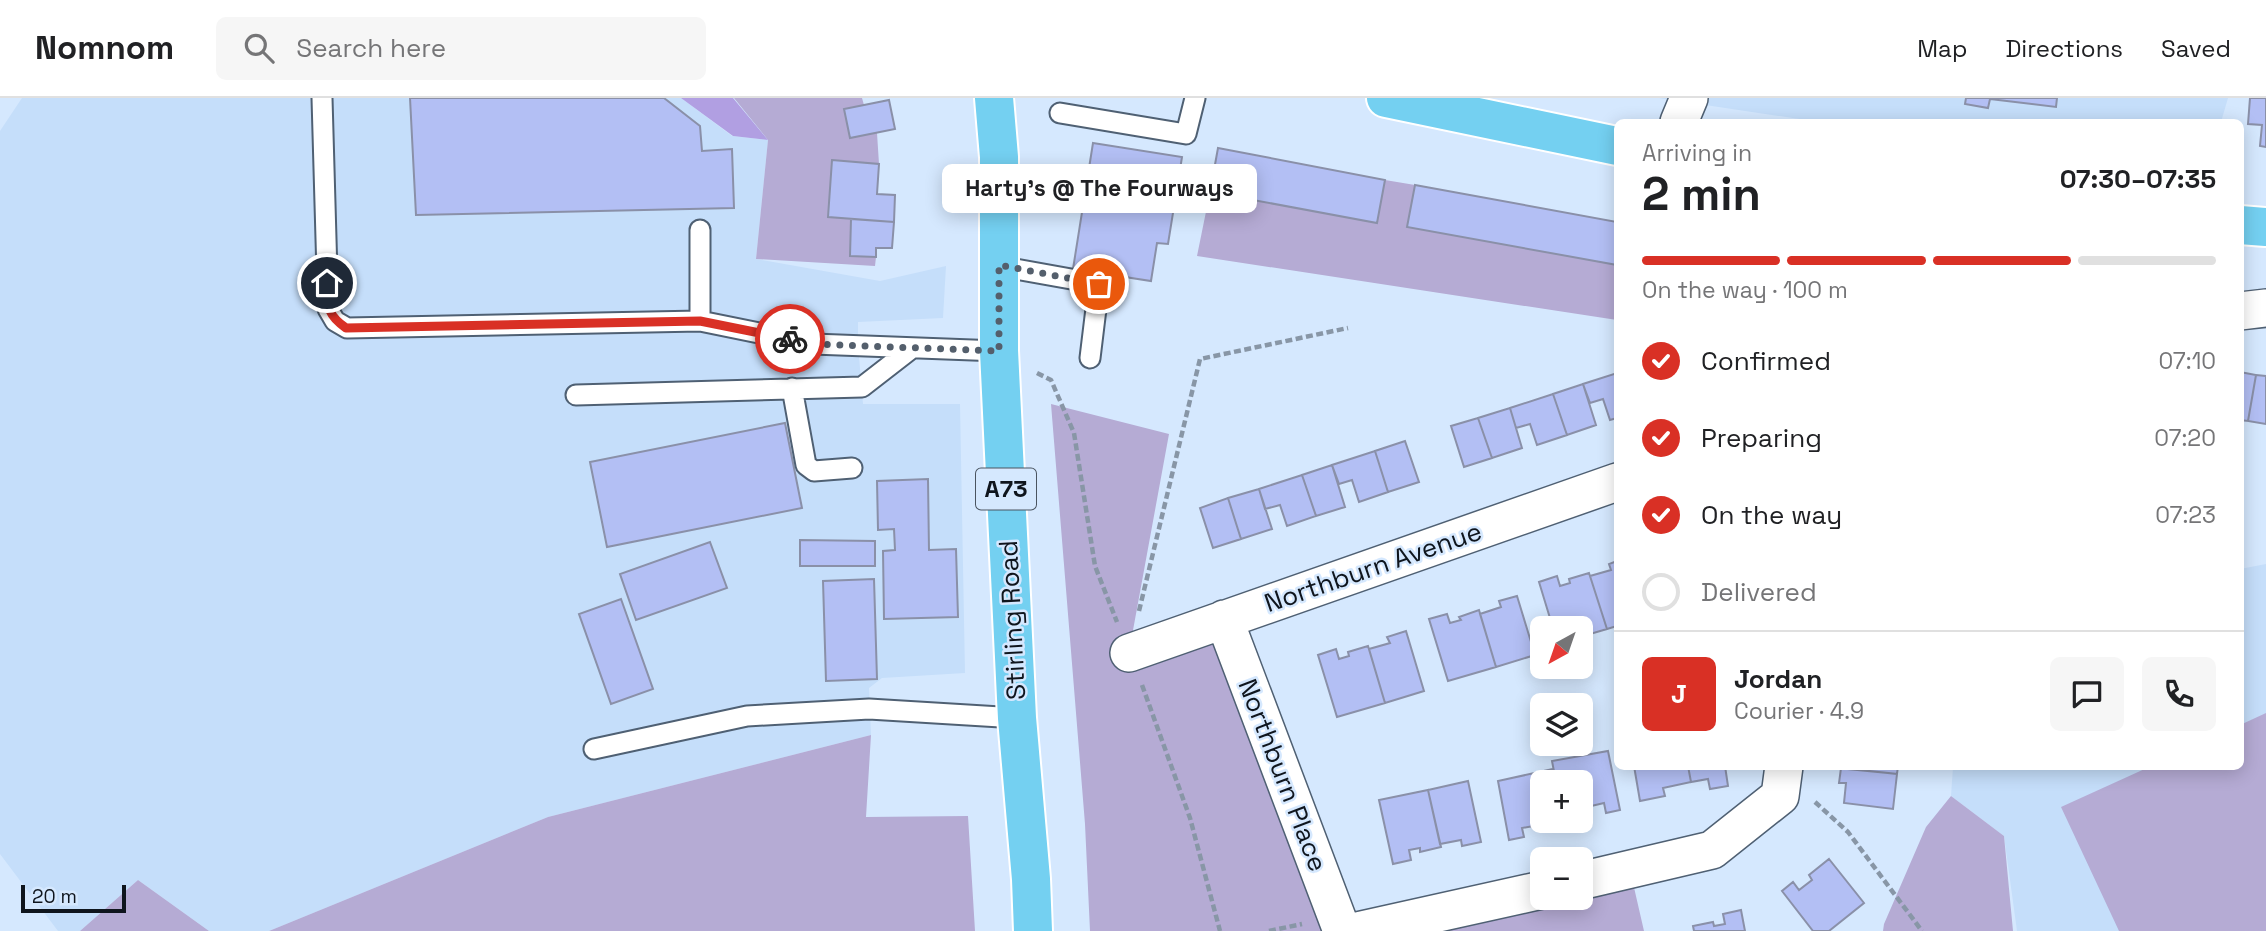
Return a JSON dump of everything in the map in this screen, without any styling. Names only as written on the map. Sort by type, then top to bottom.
[{"type":"main road","name":"Stirling Road","points":[[994,98],[999,157],[999,351],[1017,718],[1033,931]]},
{"type":"main road","points":[[1386,98],[1614,145]]},
{"type":"main road","points":[[2244,225],[2266,227]]},
{"type":"street","points":[[1680,119],[1689,98]]},
{"type":"street","points":[[2244,310],[2266,308]]},
{"type":"street","name":"Northburn Avenue","points":[[1129,653],[1614,483]]},
{"type":"street","name":"Northburn Place","points":[[1224,619],[1342,931]]},
{"type":"street","points":[[1593,878],[1712,850],[1782,781]]},
{"type":"street","points":[[1357,931],[1530,893]]},
{"type":"lane","points":[[322,98],[328,309],[335,321],[346,328],[700,321],[813,344],[999,351]]},
{"type":"lane","points":[[1060,113],[1186,134],[1195,98]]},
{"type":"lane","points":[[700,230],[700,321]]},
{"type":"lane","points":[[999,265],[1099,284],[1090,358]]},
{"type":"lane","points":[[576,395],[862,387],[911,349]]},
{"type":"lane","points":[[792,388],[806,465],[814,471],[852,468]]},
{"type":"lane","points":[[594,749],[747,716],[869,709],[1017,718]]},
{"type":"path","points":[[1129,653],[1200,359],[1348,328]]},
{"type":"path","points":[[999,351],[1051,380],[1074,433],[1095,566],[1190,818],[1220,931]]},
{"type":"path","points":[[1782,781],[1805,793],[1848,832],[1922,931]]},
{"type":"shaded area","points":[[22,98],[681,98],[732,136],[768,140],[756,259],[880,281],[946,266],[943,318],[858,322],[858,345],[863,404],[960,404],[965,673],[882,678],[869,688],[871,735],[548,817],[269,931],[209,931],[138,880],[80,931],[58,931],[0,854],[0,131]]},
{"type":"shaded area","points":[[681,98],[733,98],[768,140],[733,136]]},
{"type":"shaded area","points":[[734,98],[862,98],[864,105],[844,109],[850,138],[877,133],[879,164],[832,161],[828,216],[851,219],[850,256],[876,257],[875,266],[756,259],[768,140]]},
{"type":"shaded area","points":[[1659,98],[2228,98],[2222,119],[1799,119]]},
{"type":"shaded area","points":[[1385,180],[1415,185],[1407,227],[1614,264],[1614,320],[1197,256],[1210,192],[1377,222]]},
{"type":"shaded area","points":[[1051,404],[1169,434],[1129,652],[1224,619],[1342,931],[1090,931],[1085,824]]},
{"type":"shaded area","points":[[2266,564],[2266,931],[2017,931],[2004,836],[1951,796],[1953,770],[2244,770],[2244,568]]},
{"type":"shaded area","points":[[2266,713],[2266,931],[2119,931],[2061,807],[2142,770],[2244,770],[2244,723]]},
{"type":"shaded area","points":[[871,735],[866,817],[968,816],[975,931],[269,931],[548,817]]},
{"type":"shaded area","points":[[1951,796],[2004,836],[2013,931],[1883,931],[1926,827]]},
{"type":"shaded area","points":[[1630,870],[1644,931],[1357,931],[1530,900],[1530,910],[1593,910],[1593,891]]},
{"type":"shaded area","points":[[138,880],[209,931],[80,931]]},
{"type":"building","points":[[410,98],[664,98],[700,126],[702,151],[732,149],[734,208],[416,215]]},
{"type":"building","points":[[1966,98],[2057,98],[2056,107],[1990,99],[1988,108],[1965,104]]},
{"type":"building","points":[[2250,98],[2266,98],[2266,147],[2260,146],[2262,125],[2248,124]]},
{"type":"building","points":[[889,100],[895,129],[850,138],[844,109]]},
{"type":"building","points":[[1093,143],[1182,157],[1168,244],[1157,243],[1151,281],[1073,269]]},
{"type":"building","points":[[1218,148],[1385,180],[1377,223],[1210,192]]},
{"type":"building","points":[[832,160],[879,164],[877,194],[895,195],[894,222],[828,217]]},
{"type":"building","points":[[1415,185],[1614,221],[1614,264],[1407,227]]},
{"type":"building","points":[[851,219],[894,222],[892,248],[876,248],[876,257],[850,256]]},
{"type":"building","points":[[2244,373],[2256,375],[2248,421],[2244,420]]},
{"type":"building","points":[[1614,374],[1614,419],[1610,420],[1603,399],[1590,403],[1583,384]]},
{"type":"building","points":[[2256,375],[2266,376],[2266,424],[2248,421]]},
{"type":"building","points":[[1583,384],[1596,425],[1567,435],[1553,394]]},
{"type":"building","points":[[1553,394],[1567,435],[1537,445],[1530,424],[1516,428],[1510,408]]},
{"type":"building","points":[[1510,408],[1522,448],[1492,458],[1478,418]]},
{"type":"building","points":[[1478,418],[1492,458],[1464,467],[1451,426]]},
{"type":"building","points":[[785,423],[802,508],[607,547],[590,462]]},
{"type":"building","points":[[1405,441],[1419,482],[1388,492],[1375,451]]},
{"type":"building","points":[[1375,451],[1388,492],[1359,502],[1352,480],[1339,484],[1332,465]]},
{"type":"building","points":[[1332,465],[1345,507],[1316,516],[1302,475]]},
{"type":"building","points":[[1302,475],[1316,516],[1287,526],[1280,505],[1265,509],[1259,489]]},
{"type":"building","points":[[928,479],[929,550],[956,549],[958,617],[884,619],[883,551],[895,550],[894,529],[878,530],[877,481]]},
{"type":"building","points":[[1259,489],[1272,529],[1241,539],[1228,498]]},
{"type":"building","points":[[1228,498],[1241,539],[1213,548],[1200,508]]},
{"type":"building","points":[[800,540],[875,541],[875,566],[800,566]]},
{"type":"building","points":[[710,542],[727,588],[636,620],[620,574]]},
{"type":"building","points":[[1614,562],[1614,627],[1607,629],[1590,576],[1611,570],[1609,564]]},
{"type":"building","points":[[1589,573],[1607,629],[1593,633],[1593,616],[1549,616],[1539,582],[1557,576],[1560,586],[1570,583],[1569,579]]},
{"type":"building","points":[[874,579],[877,679],[826,681],[823,581]]},
{"type":"building","points":[[1517,596],[1530,639],[1530,657],[1496,667],[1480,614],[1501,607],[1499,601]]},
{"type":"building","points":[[621,599],[653,689],[611,704],[579,614]]},
{"type":"building","points":[[1479,610],[1496,667],[1448,681],[1429,619],[1447,614],[1450,623]]},
{"type":"building","points":[[1406,631],[1424,691],[1385,703],[1369,649],[1390,643],[1387,637]]},
{"type":"building","points":[[1368,646],[1385,703],[1337,717],[1318,655],[1336,649],[1339,659],[1349,656],[1348,652]]},
{"type":"building","points":[[1608,751],[1620,810],[1606,813],[1604,803],[1593,806],[1593,770],[1554,770],[1552,761],[1593,756],[1593,754]]},
{"type":"building","points":[[1635,770],[1689,770],[1691,782],[1663,788],[1665,796],[1640,801]]},
{"type":"building","points":[[1689,770],[1726,770],[1728,786],[1710,789],[1708,779],[1691,782]]},
{"type":"building","points":[[1841,770],[1897,774],[1893,809],[1844,803],[1846,783],[1839,783]]},
{"type":"building","points":[[1858,770],[1898,770],[1897,774]]},
{"type":"building","points":[[1530,774],[1530,827],[1522,828],[1524,837],[1509,840],[1498,781]]},
{"type":"building","points":[[1468,781],[1481,842],[1462,846],[1461,840],[1440,844],[1428,790]]},
{"type":"building","points":[[1428,790],[1441,847],[1420,852],[1420,848],[1409,850],[1411,860],[1393,864],[1379,800]]},
{"type":"building","points":[[1829,859],[1864,903],[1829,931],[1813,931],[1782,891],[1793,882],[1799,890],[1812,880],[1809,875]]},
{"type":"building","points":[[1741,910],[1745,931],[1694,931],[1693,926],[1713,922],[1714,926],[1725,924],[1723,914]]},
{"type":"way so far","points":[[790,339],[813,344],[999,351],[999,265],[1099,284]]},
{"type":"place","name":"Harty's @ The Fourways","points":[[1099,284]]},
{"type":"route","points":[[327,283],[328,309],[335,321],[346,328],[700,321],[790,339]]}]
